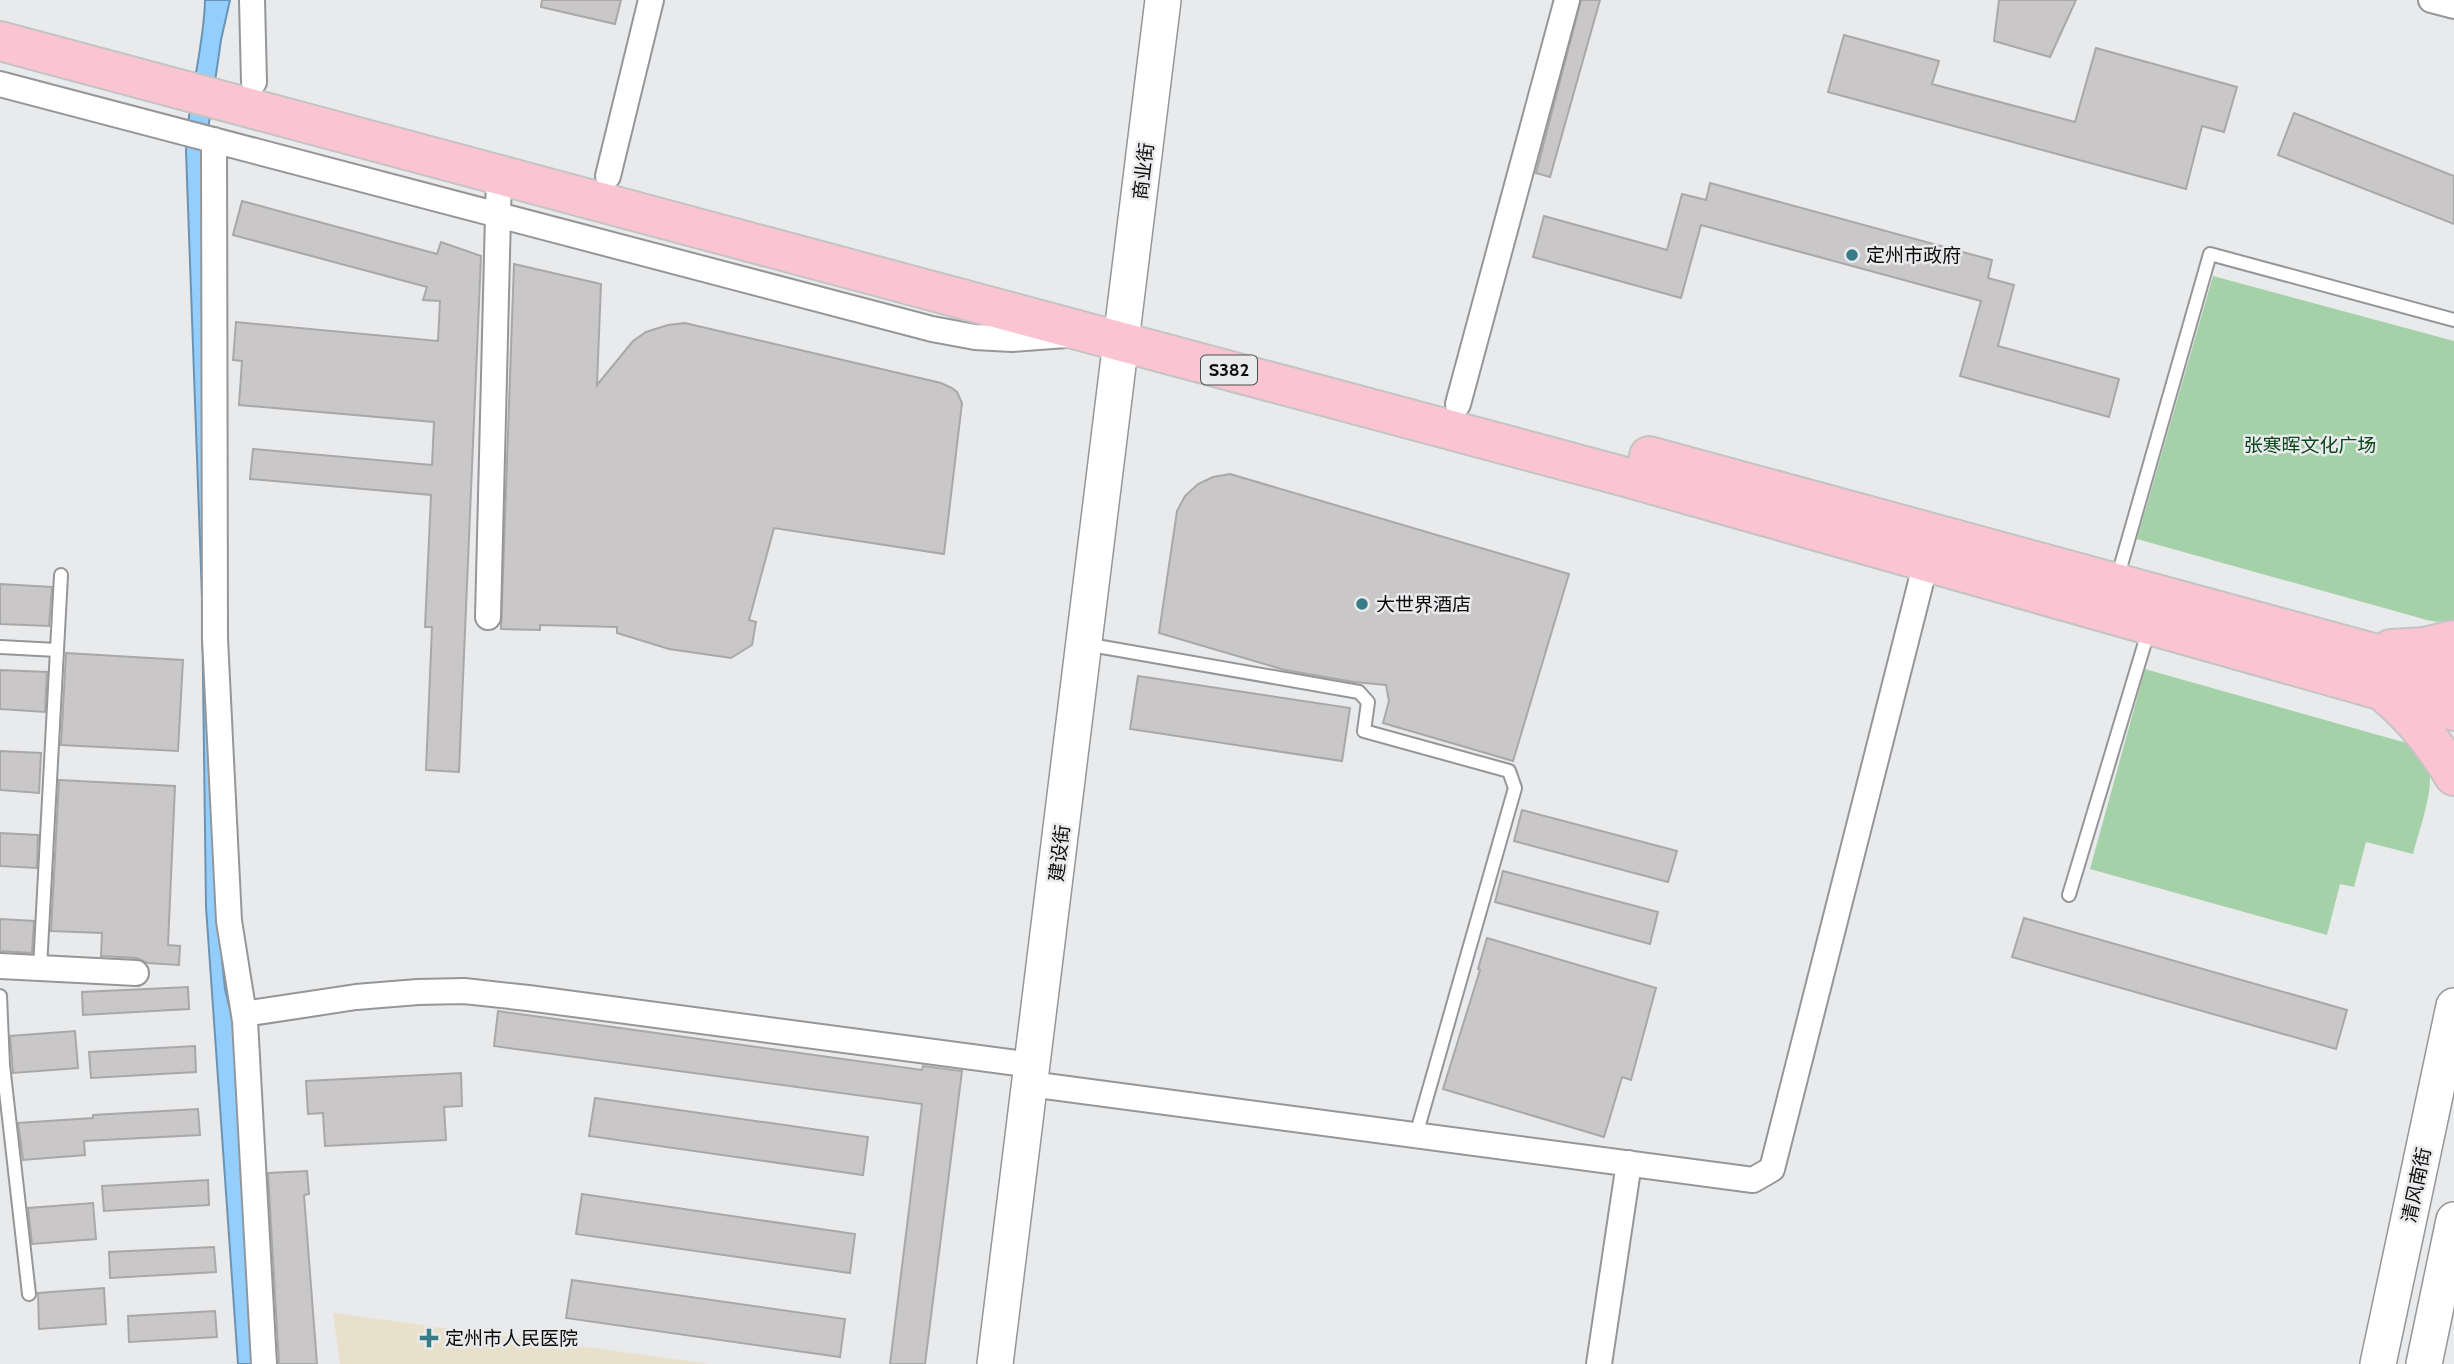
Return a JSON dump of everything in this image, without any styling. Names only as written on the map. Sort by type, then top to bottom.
[{"type":"main road","name":"S382","points":[[0,13],[608,176],[1113,330],[2454,711]]},
{"type":"main road","name":"S382","points":[[0,41],[499,175],[1113,330],[1458,404],[2454,675]]},
{"type":"main road","points":[[2360,649],[2425,647],[2454,640]]},
{"type":"main road","points":[[2381,691],[2421,727],[2454,776]]},
{"type":"street","points":[[253,0],[254,82]]},
{"type":"street","points":[[608,176],[651,0]]},
{"type":"street","name":"商业街","points":[[1113,330],[1163,0]]},
{"type":"street","points":[[1458,404],[1567,0]]},
{"type":"street","points":[[2431,0],[2454,6]]},
{"type":"street","points":[[0,84],[932,330],[975,337],[1012,339],[1113,330]]},
{"type":"street","points":[[214,140],[215,639],[229,921],[244,1014],[264,1364]]},
{"type":"street","points":[[488,617],[499,175]]},
{"type":"street","name":"建设街","points":[[995,1364],[1084,644],[1113,330]]},
{"type":"street","points":[[244,1014],[356,997],[464,991],[542,1000],[1416,1135],[1753,1180],[1772,1170],[1926,562]]},
{"type":"street","points":[[0,966],[136,973]]},
{"type":"street","name":"清风南街","points":[[2378,1364],[2454,1006]]},
{"type":"street","points":[[1599,1364],[1629,1163]]},
{"type":"street","points":[[2424,1364],[2454,1220]]},
{"type":"lane","points":[[2116,583],[2210,254],[2454,320]]},
{"type":"lane","points":[[40,968],[61,575]]},
{"type":"lane","points":[[2069,895],[2150,625]]},
{"type":"lane","points":[[1084,644],[1359,692],[1368,702],[1364,732],[1509,771],[1515,788],[1416,1135]]},
{"type":"lane","points":[[0,647],[57,650]]},
{"type":"lane","points":[[0,996],[3,1065],[29,1294]]},
{"type":"shaded area","name":"定州市人民医院","points":[[334,1313],[711,1364],[340,1364]]},
{"type":"green space","name":"张寒晖文化广场","points":[[2213,276],[2454,341],[2454,620],[2427,620],[2137,539]]},
{"type":"green space","points":[[2145,669],[2410,744],[2425,760],[2430,775],[2428,797],[2413,854],[2366,842],[2354,887],[2340,884],[2327,935],[2090,869]]},
{"type":"water","points":[[205,0],[230,0],[221,40],[205,150],[220,938],[225,989],[234,1026],[254,1364],[238,1364],[206,907],[202,597],[186,151]]},
{"type":"building","points":[[542,0],[621,0],[615,24],[541,7]]},
{"type":"building","points":[[1581,0],[1600,0],[1550,177],[1536,173]]},
{"type":"building","points":[[1999,0],[2076,0],[2050,57],[1994,41]]},
{"type":"building","points":[[1844,35],[1939,61],[1932,84],[2075,122],[2096,48],[2237,87],[2224,132],[2202,126],[2186,189],[1828,92]]},
{"type":"building","points":[[2294,113],[2454,176],[2454,224],[2278,155]]},
{"type":"building","points":[[1710,183],[1992,260],[1988,278],[2014,285],[1998,346],[2119,379],[2109,417],[1960,376],[1981,301],[1701,225],[1681,298],[1533,257],[1544,216],[1667,250],[1682,194],[1706,200]]},
{"type":"building","points":[[242,201],[437,254],[441,242],[481,256],[459,772],[426,770],[432,627],[425,627],[431,495],[250,479],[253,449],[432,465],[434,422],[239,405],[242,361],[233,360],[236,322],[438,341],[440,301],[423,300],[427,287],[233,235]]},
{"type":"building","points":[[514,264],[601,284],[597,385],[633,341],[646,332],[685,323],[941,383],[952,388],[962,403],[944,554],[774,528],[749,620],[756,622],[752,645],[731,658],[669,649],[617,633],[617,627],[540,625],[540,630],[501,629]]},
{"type":"building","name":"大世界酒店","points":[[1230,474],[1569,574],[1513,761],[1383,723],[1389,701],[1386,685],[1285,670],[1159,633],[1177,511],[1185,496],[1198,484],[1213,477]]},
{"type":"building","points":[[0,584],[52,587],[49,626],[0,624]]},
{"type":"building","points":[[66,653],[183,660],[178,751],[61,745]]},
{"type":"building","points":[[0,670],[47,672],[45,712],[0,709]]},
{"type":"building","points":[[1138,676],[1350,708],[1342,761],[1130,729]]},
{"type":"building","points":[[0,751],[41,753],[39,793],[0,790]]},
{"type":"building","points":[[59,780],[175,786],[168,945],[180,946],[179,965],[147,963],[137,958],[101,956],[102,933],[51,931]]},
{"type":"building","points":[[1522,810],[1677,851],[1668,882],[1514,841]]},
{"type":"building","points":[[0,833],[38,835],[37,868],[0,866]]},
{"type":"building","points":[[1503,871],[1658,912],[1650,944],[1495,902]]},
{"type":"building","points":[[2024,918],[2347,1010],[2336,1049],[2012,957]]},
{"type":"building","points":[[0,919],[34,921],[32,953],[0,951]]},
{"type":"building","points":[[1487,938],[1656,988],[1631,1080],[1622,1077],[1604,1137],[1443,1089],[1480,970],[1478,969]]},
{"type":"building","points":[[188,987],[189,1009],[83,1015],[82,992]]},
{"type":"building","points":[[498,1011],[922,1070],[923,1066],[962,1071],[925,1364],[890,1364],[922,1104],[494,1046]]},
{"type":"building","points":[[75,1031],[78,1068],[13,1073],[10,1036]]},
{"type":"building","points":[[195,1046],[196,1072],[91,1078],[89,1052]]},
{"type":"building","points":[[461,1073],[462,1106],[444,1107],[446,1140],[325,1146],[323,1113],[308,1114],[306,1081]]},
{"type":"building","points":[[595,1098],[868,1137],[863,1175],[589,1136]]},
{"type":"building","points":[[198,1109],[200,1135],[84,1141],[85,1155],[23,1160],[18,1123],[93,1118],[93,1115]]},
{"type":"building","points":[[307,1171],[309,1194],[304,1195],[317,1364],[279,1364],[268,1173]]},
{"type":"building","points":[[208,1180],[209,1205],[104,1211],[102,1186]]},
{"type":"building","points":[[582,1194],[855,1234],[850,1273],[576,1234]]},
{"type":"building","points":[[93,1203],[96,1239],[32,1244],[28,1208]]},
{"type":"building","points":[[214,1247],[216,1272],[110,1278],[109,1252]]},
{"type":"building","points":[[572,1280],[845,1319],[840,1357],[566,1318]]},
{"type":"building","points":[[104,1288],[106,1324],[39,1329],[38,1293]]},
{"type":"building","points":[[215,1311],[217,1337],[129,1342],[128,1316]]},
{"type":"place","name":"定州市政府","points":[[1852,255]]},
{"type":"place","name":"大世界酒店","points":[[1362,604]]},
{"type":"place","name":"定州市人民医院","points":[[429,1338]]}]
